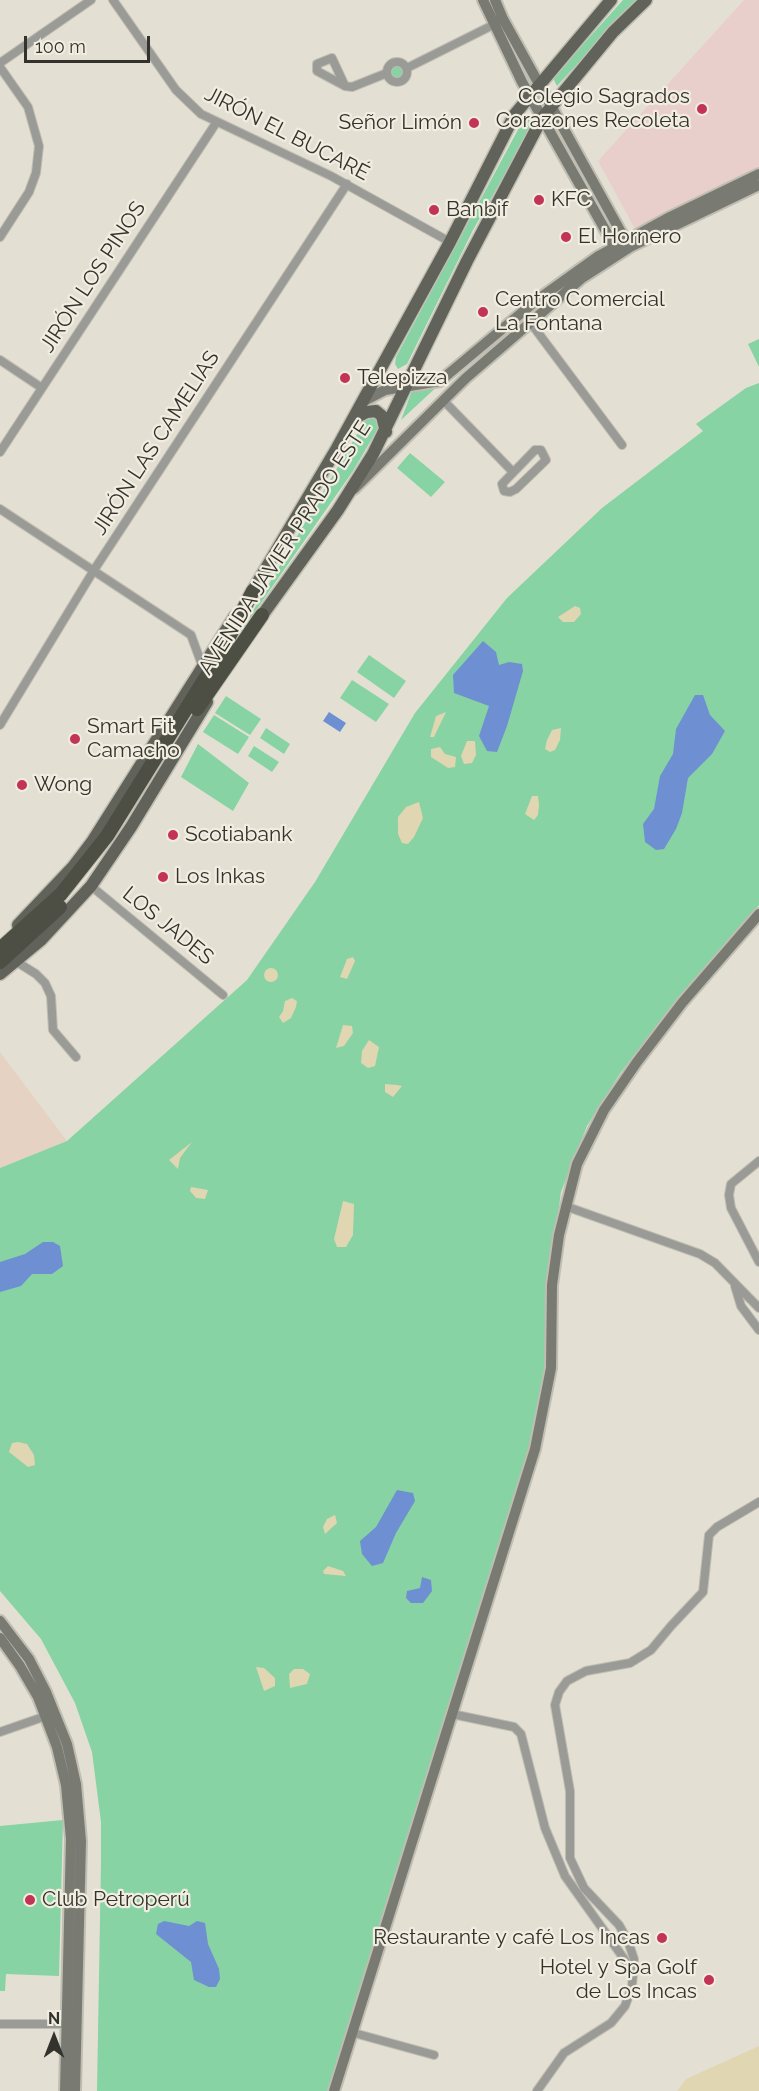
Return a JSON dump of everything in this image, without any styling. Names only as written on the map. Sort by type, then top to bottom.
[{"type":"highway","points":[[0,949],[53,902],[110,838],[219,656],[253,591]]},
{"type":"highway","points":[[0,962],[59,909],[262,615]]},
{"type":"main road","name":"AVENIDA JAVIER PRADO ESTE","points":[[0,941],[45,898],[92,842],[202,665],[253,591],[352,420],[450,242],[509,124],[529,95],[611,0]]},
{"type":"main road","name":"AVENIDA JAVIER PRADO ESTE","points":[[0,974],[17,962],[66,915],[91,886],[132,827],[262,615],[348,496],[386,432],[459,278],[542,118],[613,32],[646,0]]},
{"type":"main road","points":[[352,420],[364,413],[376,411],[382,416],[386,432]]},
{"type":"street","points":[[0,63],[91,0]]},
{"type":"street","name":"JIRÓN EL BUCARÉ","points":[[113,0],[182,97],[201,114],[347,184],[450,242]]},
{"type":"street","points":[[483,0],[493,25],[529,95],[617,250]]},
{"type":"street","points":[[495,0],[627,244]]},
{"type":"street","points":[[407,68],[493,25]]},
{"type":"street","points":[[345,86],[360,86],[387,73],[393,62],[403,63],[407,68],[406,77],[398,82],[389,78],[387,73]]},
{"type":"street","points":[[0,67],[27,107],[39,146],[33,183],[3,225],[0,237]]},
{"type":"street","name":"JIRÓN LOS PINOS","points":[[0,452],[216,123]]},
{"type":"street","points":[[561,151],[563,145],[572,144]]},
{"type":"street","points":[[361,402],[385,390],[440,381],[537,300],[627,244],[759,174]]},
{"type":"street","name":"JIRÓN LAS CAMELIAS","points":[[0,725],[94,570],[347,184]]},
{"type":"street","points":[[627,244],[759,185]]},
{"type":"street","points":[[597,217],[607,218],[609,212]]},
{"type":"street","points":[[348,496],[443,400],[530,322],[617,250]]},
{"type":"street","points":[[530,322],[622,445]]},
{"type":"street","points":[[0,360],[42,388]]},
{"type":"street","points":[[443,400],[513,472]]},
{"type":"street","points":[[535,450],[541,450],[546,456],[546,460],[516,489],[506,492],[502,489],[502,484],[513,472],[535,450]]},
{"type":"street","points":[[0,509],[191,635],[202,665]]},
{"type":"street","name":"LOS JADES","points":[[91,886],[223,995]]},
{"type":"street","points":[[334,2091],[354,2033],[542,1419],[551,1368],[552,1285],[565,1206],[577,1164],[604,1110],[682,1003],[759,914]]},
{"type":"street","points":[[17,962],[36,974],[45,983],[51,996],[53,1030],[76,1057]]},
{"type":"street","points":[[759,1161],[731,1184],[729,1195],[731,1208],[759,1262]]},
{"type":"street","points":[[565,1206],[700,1254],[714,1263],[759,1308]]},
{"type":"street","points":[[735,1285],[741,1306],[759,1330]]},
{"type":"street","points":[[537,2091],[564,2053],[611,2023],[625,2006],[632,1988],[633,1959],[628,1941],[619,1925],[584,1888],[570,1858],[570,1791],[567,1761],[555,1705],[559,1692],[567,1681],[586,1671],[630,1663],[651,1650],[670,1626],[703,1593],[710,1535],[717,1527],[759,1502]]},
{"type":"street","points":[[0,1621],[29,1659],[46,1692],[67,1744],[76,1784],[81,1841],[75,2091]]},
{"type":"street","points":[[0,1638],[21,1666],[46,1716],[63,1768],[70,1818],[65,2091]]},
{"type":"street","points":[[452,1714],[514,1728],[521,1734],[545,1828],[565,1876],[632,1970]]},
{"type":"street","points":[[0,1732],[46,1716]]},
{"type":"street","points":[[0,2024],[67,2024]]},
{"type":"street","points":[[354,2033],[434,2055]]},
{"type":"shaded area","name":"Colegio Sagrados Corazones Recoleta","points":[[744,0],[759,0],[759,171],[635,229],[598,161]]},
{"type":"shaded area","points":[[0,1052],[67,1141],[0,1168]]},
{"type":"green space","points":[[623,0],[636,0],[557,86],[553,78]]},
{"type":"green space","points":[[397,64],[403,66],[405,72],[403,78],[397,80],[391,78],[389,72],[391,66]]},
{"type":"green space","points":[[529,119],[531,128],[473,230],[407,364],[398,369],[395,364],[396,357],[520,126]]},
{"type":"green space","points":[[759,339],[759,367],[748,344]]},
{"type":"green space","points":[[442,382],[401,420],[413,388]]},
{"type":"green space","points":[[759,383],[759,905],[621,1072],[587,1126],[561,1192],[549,1282],[549,1350],[539,1421],[332,2091],[97,2091],[101,1822],[92,1752],[75,1703],[41,1639],[0,1591],[0,1168],[67,1141],[247,980],[315,882],[415,713],[507,598],[602,508],[703,431],[696,424],[746,388]]},
{"type":"green space","points":[[375,414],[380,425],[353,471],[240,633],[366,419]]},
{"type":"green space","points":[[410,453],[445,482],[431,497],[397,468]]},
{"type":"green space","points":[[369,655],[406,681],[394,698],[357,672]]},
{"type":"green space","points":[[352,680],[389,704],[376,722],[340,698]]},
{"type":"green space","points":[[226,696],[261,719],[250,735],[215,713]]},
{"type":"green space","points":[[214,715],[249,737],[238,754],[203,732]]},
{"type":"green space","points":[[266,728],[290,744],[284,754],[260,738]]},
{"type":"green space","points":[[198,744],[249,783],[233,811],[181,777]]},
{"type":"green space","points":[[254,746],[279,762],[272,772],[248,756]]},
{"type":"green space","name":"Club Petroperú","points":[[63,1820],[59,1976],[6,1974],[5,1991],[0,1991],[0,1826]]},
{"type":"sand","points":[[575,606],[580,608],[581,614],[574,622],[563,622],[558,617]]},
{"type":"sand","points":[[446,712],[434,737],[430,737],[436,716]]},
{"type":"sand","points":[[561,728],[560,740],[555,750],[550,752],[545,749],[552,730]]},
{"type":"sand","points":[[467,741],[475,741],[476,755],[472,763],[464,764],[461,756]]},
{"type":"sand","points":[[440,747],[445,754],[456,757],[455,767],[448,768],[431,757],[431,749]]},
{"type":"sand","points":[[532,796],[538,796],[539,805],[538,815],[534,820],[525,814]]},
{"type":"sand","points":[[419,802],[423,818],[414,837],[408,844],[402,843],[398,834],[398,817],[406,807]]},
{"type":"sand","points":[[353,957],[355,961],[347,979],[340,977],[347,959]]},
{"type":"sand","points":[[268,968],[274,968],[278,975],[274,982],[268,982],[264,978],[264,972]]},
{"type":"sand","points":[[292,998],[297,1001],[296,1007],[291,1018],[283,1023],[279,1017],[285,1001]]},
{"type":"sand","points":[[343,1025],[352,1026],[353,1033],[344,1046],[336,1048]]},
{"type":"sand","points":[[369,1040],[379,1047],[375,1066],[368,1068],[361,1063],[362,1051]]},
{"type":"sand","points":[[385,1084],[402,1086],[393,1097],[385,1092]]},
{"type":"sand","points":[[192,1142],[180,1158],[178,1169],[169,1160]]},
{"type":"sand","points":[[191,1187],[208,1190],[205,1199],[196,1198],[190,1191]]},
{"type":"sand","points":[[343,1201],[354,1204],[353,1235],[346,1247],[337,1247],[334,1239]]},
{"type":"sand","points":[[12,1443],[27,1444],[34,1455],[35,1465],[28,1467],[9,1452]]},
{"type":"sand","points":[[335,1515],[337,1523],[325,1534],[323,1527],[327,1519]]},
{"type":"sand","points":[[328,1566],[343,1571],[346,1576],[324,1574],[323,1571]]},
{"type":"sand","points":[[256,1667],[264,1668],[275,1678],[275,1686],[264,1691]]},
{"type":"sand","points":[[294,1669],[303,1669],[310,1674],[307,1684],[290,1688],[289,1674]]},
{"type":"sand","points":[[759,2046],[759,2091],[677,2091],[686,2079]]},
{"type":"water","points":[[483,641],[496,652],[499,665],[509,662],[522,664],[523,671],[497,752],[487,751],[479,736],[489,706],[454,693],[453,675]]},
{"type":"water","points":[[695,695],[703,695],[710,715],[725,731],[712,754],[688,778],[682,813],[676,829],[664,849],[656,850],[645,842],[643,824],[654,809],[660,776],[673,754],[676,729]]},
{"type":"water","points":[[329,712],[346,723],[340,732],[323,721]]},
{"type":"water","points":[[43,1242],[53,1242],[60,1246],[63,1266],[52,1274],[32,1274],[21,1286],[0,1292],[0,1262],[25,1254]]},
{"type":"water","points":[[397,1490],[413,1493],[415,1501],[396,1533],[383,1563],[372,1566],[362,1554],[360,1541],[376,1527]]},
{"type":"water","points":[[422,1577],[431,1580],[432,1591],[423,1603],[411,1603],[406,1598],[407,1591],[420,1588]]},
{"type":"water","points":[[164,1921],[189,1926],[197,1921],[205,1923],[208,1944],[219,1969],[220,1979],[216,1987],[209,1987],[194,1980],[191,1962],[156,1934],[158,1924]]},
{"type":"place","name":"Colegio Sagrados Corazones Recoleta","points":[[702,109]]},
{"type":"place","name":"Señor Limón","points":[[474,123]]},
{"type":"place","name":"KFC","points":[[539,200]]},
{"type":"place","name":"Banbif","points":[[434,210]]},
{"type":"place","name":"El Hornero","points":[[566,237]]},
{"type":"place","name":"Centro Comercial La Fontana","points":[[483,312]]},
{"type":"place","name":"Telepizza","points":[[345,378]]},
{"type":"place","name":"Smart Fit Camacho","points":[[75,739]]},
{"type":"place","name":"Wong","points":[[22,785]]},
{"type":"place","name":"Scotiabank","points":[[173,835]]},
{"type":"place","name":"Los Inkas","points":[[163,877]]},
{"type":"place","name":"Club Petroperú","points":[[30,1900]]},
{"type":"place","name":"Restaurante y café Los Incas","points":[[662,1938]]},
{"type":"place","name":"Hotel y Spa Golf de Los Incas","points":[[709,1980]]}]
